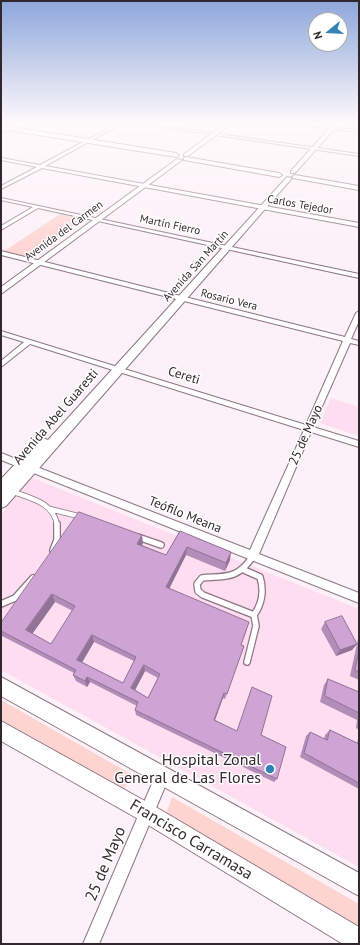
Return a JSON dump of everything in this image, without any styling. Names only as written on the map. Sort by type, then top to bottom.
[{"type":"main road","name":"Avenida del Carmen","points":[[1,282],[165,168]]},
{"type":"main road","points":[[251,168],[359,184]]},
{"type":"main road","name":"Avenida San Martín","points":[[115,367],[293,168]]},
{"type":"main road","points":[[288,174],[359,188]]},
{"type":"main road","name":"Avenida del Carmen","points":[[1,291],[39,263],[93,219]]},
{"type":"main road","name":"Avenida Abel Guaresti","points":[[1,502],[6,490],[115,367]]},
{"type":"main road","points":[[1,686],[359,885]]},
{"type":"main road","name":"Francisco Carramasa","points":[[1,730],[147,813],[359,940]]},
{"type":"street","points":[[1,188],[38,168]]},
{"type":"street","name":"Carlos Tejedor","points":[[46,168],[359,225]]},
{"type":"street","name":"Martín Fierro","points":[[1,199],[359,276]]},
{"type":"street","points":[[1,228],[37,207]]},
{"type":"street","name":"Rosario Vera","points":[[1,254],[359,343]]},
{"type":"street","name":"25 de Mayo","points":[[253,556],[359,313]]},
{"type":"street","name":"Cereti","points":[[1,332],[359,444]]},
{"type":"street","points":[[1,366],[30,341]]},
{"type":"street","name":"Teófilo Meana","points":[[1,456],[359,598]]},
{"type":"street","name":"25 de Mayo","points":[[91,944],[162,776]]},
{"type":"lane","points":[[6,490],[50,508],[90,520]]},
{"type":"lane","points":[[49,556],[56,546],[58,532],[57,520],[50,508]]},
{"type":"lane","points":[[133,535],[161,545]]},
{"type":"lane","points":[[253,556],[244,570],[224,578],[202,578],[197,584],[198,591],[203,595],[248,614],[254,615]]},
{"type":"lane","points":[[244,570],[260,577],[263,584],[258,612],[254,615]]},
{"type":"lane","points":[[1,604],[15,598],[38,572]]},
{"type":"lane","points":[[247,662],[256,626],[254,615]]},
{"type":"shaded area","points":[[60,214],[83,219],[28,258],[3,252]]},
{"type":"shaded area","points":[[331,398],[359,407],[359,436],[320,423]]},
{"type":"shaded area","name":"Hospital Zonal General de Las Flores","points":[[30,477],[359,609],[359,867],[1,670],[1,515]]},
{"type":"shaded area","points":[[1,700],[131,774],[123,793],[1,721]]},
{"type":"shaded area","points":[[172,797],[359,904],[359,931],[165,817]]},
{"type":"building","points":[[79,512],[142,535],[137,544],[166,555],[180,531],[231,552],[226,563],[187,547],[166,587],[249,622],[241,645],[244,646],[227,694],[224,693],[214,720],[237,731],[252,687],[272,696],[261,735],[286,747],[277,779],[135,710],[138,702],[87,677],[85,681],[73,675],[76,670],[1,631],[1,623]],"holes":[[[52,594],[75,606],[51,644],[26,630]],[[92,635],[136,657],[123,683],[77,660]],[[144,665],[160,674],[148,698],[131,688]]]},
{"type":"building","points":[[342,616],[357,644],[340,650],[325,622]]},
{"type":"building","points":[[359,652],[359,672],[355,670]]},
{"type":"building","points":[[328,679],[359,692],[359,713],[325,696]]},
{"type":"building","points":[[330,730],[359,744],[359,783],[304,753],[310,732],[327,740]]},
{"type":"place","name":"Hospital Zonal General de Las Flores","points":[[270,769]]}]
